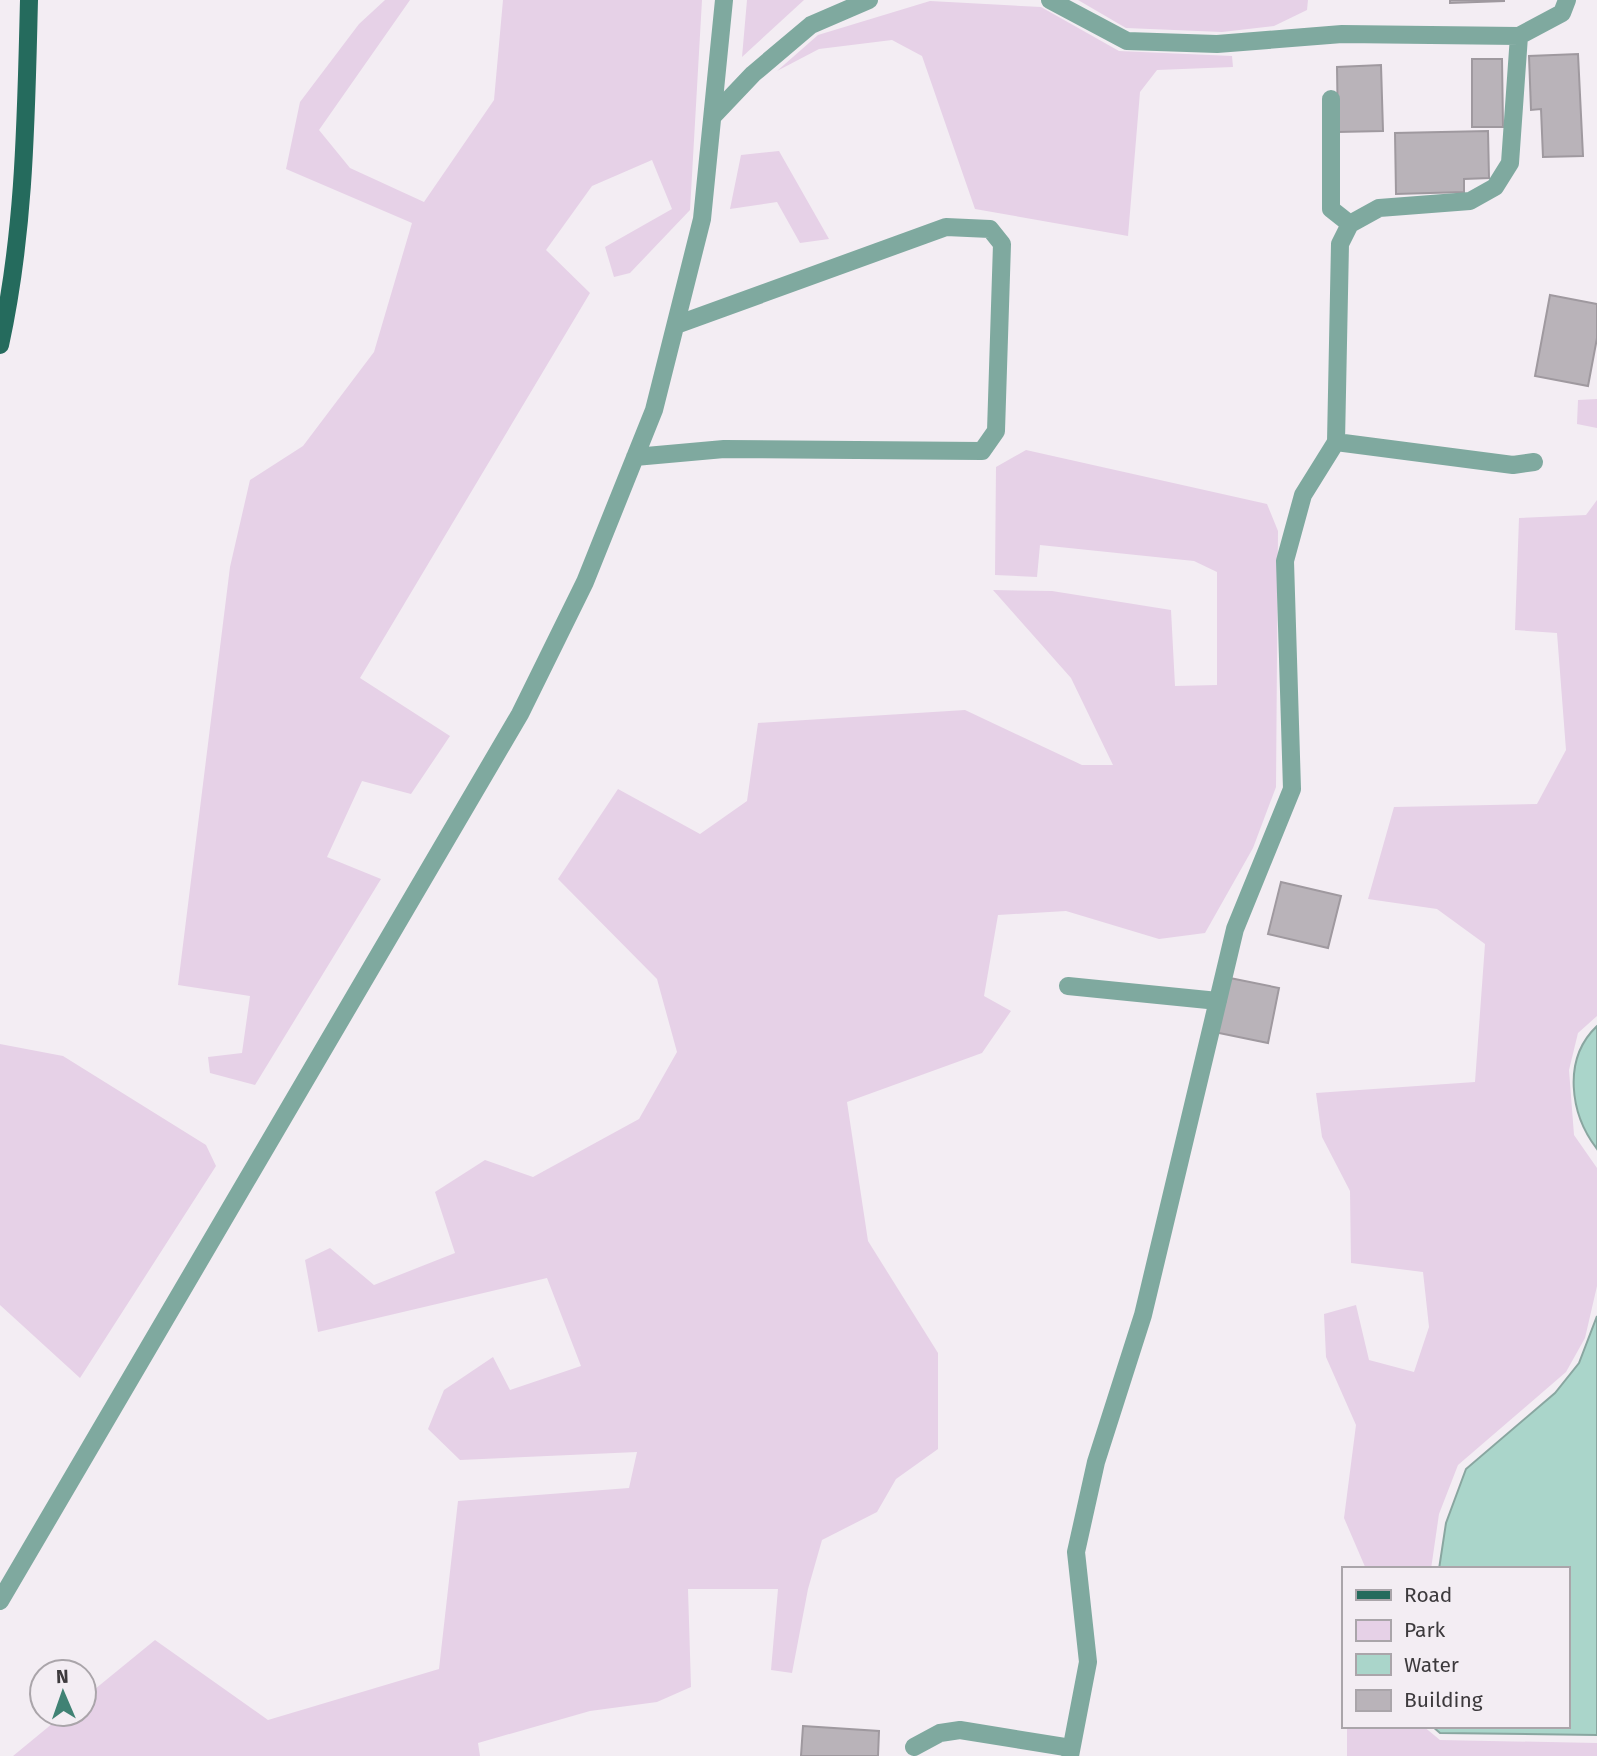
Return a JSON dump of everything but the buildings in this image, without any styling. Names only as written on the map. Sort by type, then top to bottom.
[{"type":"main road","points":[[0,345],[8,310],[25,164],[29,0]]},
{"type":"street","points":[[0,1601],[520,714],[585,582],[654,410],[702,219],[715,114],[724,0]]},
{"type":"street","points":[[715,114],[753,74],[811,25],[869,0]]},
{"type":"street","points":[[1050,0],[1127,41],[1217,44],[1342,34],[1519,36],[1562,13],[1567,0]]},
{"type":"street","points":[[914,1747],[940,1733],[960,1730],[1071,1752],[1088,1662],[1076,1552],[1096,1462],[1143,1315],[1235,929],[1292,789],[1285,561],[1303,495],[1336,442],[1340,244],[1350,224],[1379,208],[1470,201],[1494,187],[1510,163],[1519,36]]},
{"type":"street","points":[[1331,99],[1331,209],[1350,224]]},
{"type":"street","points":[[635,457],[724,449],[982,452],[996,431],[1002,244],[990,229],[946,228],[676,325]]},
{"type":"street","points":[[1336,442],[1513,465],[1534,462]]},
{"type":"street","points":[[1068,986],[1218,1001]]},
{"type":"green space","points":[[385,0],[410,0],[319,130],[350,168],[424,202],[494,100],[503,0],[702,0],[690,210],[630,273],[614,277],[605,247],[672,209],[652,160],[592,186],[546,250],[590,293],[360,678],[450,736],[411,794],[362,781],[327,857],[381,879],[255,1085],[210,1073],[208,1057],[242,1053],[250,996],[178,985],[230,567],[250,480],[303,446],[374,352],[412,223],[286,169],[300,102],[359,24]]},
{"type":"green space","points":[[747,0],[804,0],[742,57]]},
{"type":"green space","points":[[1078,0],[1308,0],[1307,10],[1274,26],[1222,32],[1126,28]]},
{"type":"green space","points":[[930,1],[1041,7],[1119,51],[1232,56],[1233,67],[1157,70],[1140,92],[1128,236],[975,209],[922,56],[892,40],[819,49],[777,71],[818,35]]},
{"type":"green space","points":[[779,151],[829,239],[800,243],[777,202],[730,209],[741,155]]},
{"type":"green space","points":[[1597,399],[1597,428],[1577,424],[1578,400]]},
{"type":"green space","points":[[1026,450],[1267,504],[1278,531],[1276,787],[1253,848],[1205,933],[1159,939],[1066,911],[998,915],[984,996],[1011,1011],[982,1053],[847,1102],[868,1241],[938,1353],[938,1449],[896,1479],[877,1512],[822,1540],[808,1589],[792,1673],[771,1670],[778,1589],[688,1589],[691,1687],[657,1702],[590,1711],[478,1743],[480,1756],[13,1756],[47,1728],[98,1728],[98,1687],[155,1640],[268,1720],[439,1669],[458,1501],[629,1488],[637,1452],[460,1460],[428,1429],[444,1390],[493,1357],[510,1390],[581,1366],[547,1278],[318,1332],[305,1260],[330,1248],[374,1285],[455,1253],[435,1192],[485,1160],[533,1177],[639,1119],[677,1052],[657,979],[558,879],[618,789],[700,834],[747,801],[758,723],[965,710],[1082,765],[1113,765],[1071,678],[993,590],[1052,591],[1171,610],[1175,686],[1217,685],[1217,572],[1194,561],[1040,545],[1037,577],[995,575],[996,467]]},
{"type":"green space","points":[[1597,500],[1597,1016],[1578,1033],[1569,1070],[1574,1135],[1597,1168],[1597,1286],[1585,1338],[1566,1372],[1458,1465],[1439,1514],[1431,1567],[1365,1567],[1344,1518],[1356,1425],[1326,1357],[1324,1314],[1356,1305],[1369,1360],[1414,1372],[1429,1327],[1423,1272],[1351,1263],[1350,1191],[1322,1137],[1316,1093],[1475,1082],[1485,944],[1437,909],[1368,899],[1394,807],[1537,804],[1566,750],[1557,633],[1515,630],[1519,518],[1586,515]]},
{"type":"green space","points":[[0,1044],[63,1056],[206,1145],[216,1166],[80,1378],[0,1305]]},
{"type":"green space","points":[[1347,1728],[1425,1728],[1440,1740],[1597,1743],[1597,1756],[1347,1756]]},
{"type":"water","points":[[1597,1026],[1597,1149],[1581,1120],[1576,1103],[1574,1070],[1578,1054]]},
{"type":"water","points":[[1597,1316],[1597,1735],[1440,1733],[1434,1728],[1569,1728],[1569,1567],[1439,1567],[1446,1523],[1466,1469],[1555,1393],[1579,1363]]}]
